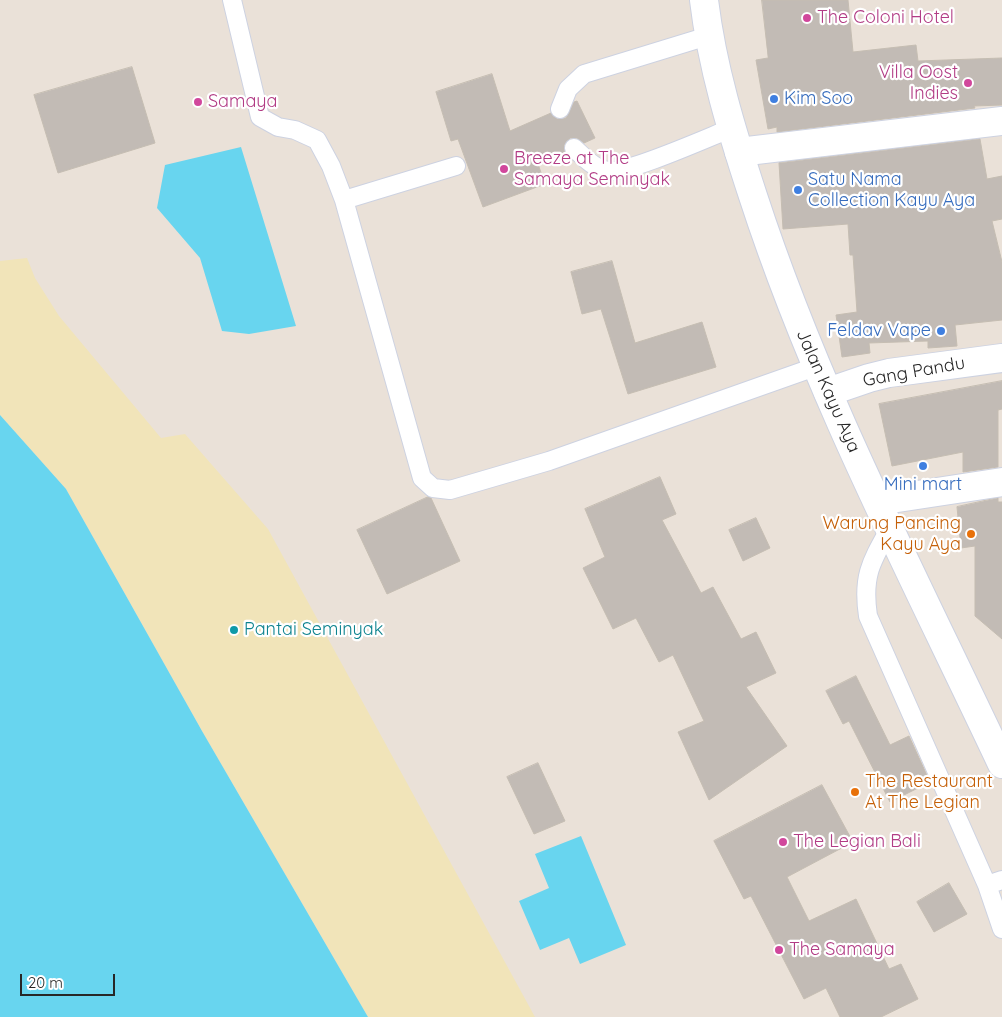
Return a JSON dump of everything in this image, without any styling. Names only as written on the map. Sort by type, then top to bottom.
[{"type":"main road","name":"Jalan Kayu Aya","points":[[704,0],[708,36],[736,140],[766,236],[815,367],[1002,764]]},
{"type":"main road","points":[[736,140],[1002,120]]},
{"type":"main road","name":"Gang Pandu","points":[[828,392],[869,378],[889,374],[1002,358]]},
{"type":"main road","points":[[878,501],[1002,482]]},
{"type":"lane","points":[[232,0],[260,117],[278,127],[295,130],[316,140],[331,166],[344,200],[422,478],[433,488],[450,490],[548,461],[815,367]]},
{"type":"lane","points":[[560,109],[568,89],[584,74],[708,36]]},
{"type":"lane","points":[[574,148],[594,165],[609,171],[628,168],[736,140]]},
{"type":"lane","points":[[344,200],[456,166]]},
{"type":"lane","points":[[890,528],[868,571],[865,584],[868,616],[995,883],[1002,929]]},
{"type":"sand","name":"Pantai Seminyak","points":[[27,258],[35,278],[59,316],[161,438],[185,434],[268,529],[535,1017],[368,1017],[202,731],[66,489],[0,415],[0,261]]},
{"type":"water","points":[[241,147],[296,326],[249,334],[222,331],[200,258],[157,208],[165,165]]},
{"type":"water","points":[[0,415],[66,489],[202,731],[368,1017],[0,1017]]},
{"type":"water","points":[[581,836],[626,945],[580,964],[569,938],[540,950],[519,901],[549,888],[535,854]]},
{"type":"building","points":[[762,0],[848,0],[853,52],[916,45],[918,61],[1002,58],[1002,105],[974,106],[975,108],[777,132],[777,127],[768,129],[756,60],[768,58]]},
{"type":"building","points":[[132,67],[155,143],[58,173],[34,95]]},
{"type":"building","points":[[492,74],[510,131],[551,113],[557,119],[566,118],[574,102],[577,101],[595,138],[584,143],[577,138],[570,138],[564,145],[565,152],[538,164],[545,184],[483,207],[458,139],[451,141],[436,92]]},
{"type":"building","points":[[980,139],[987,179],[1002,176],[1002,219],[992,221],[1002,262],[1002,320],[955,325],[957,346],[928,348],[928,341],[869,343],[870,353],[842,357],[836,315],[857,312],[853,255],[850,255],[848,224],[783,229],[779,163]]},
{"type":"building","points":[[612,261],[635,343],[702,322],[716,367],[628,394],[601,309],[582,314],[571,272]]},
{"type":"building","points":[[1002,381],[1002,409],[998,410],[998,467],[963,472],[963,452],[892,466],[879,404]]},
{"type":"building","points":[[660,477],[676,514],[662,520],[701,593],[713,587],[741,639],[756,632],[776,673],[746,687],[787,746],[709,800],[678,732],[704,721],[673,655],[659,662],[636,618],[613,629],[583,568],[605,557],[585,509]]},
{"type":"building","points":[[428,497],[431,498],[460,561],[387,594],[357,530]]},
{"type":"building","points":[[998,498],[998,502],[1002,502],[1002,639],[975,616],[975,546],[961,548],[957,507]]},
{"type":"building","points":[[756,518],[770,548],[743,561],[729,530]]},
{"type":"building","points":[[856,676],[890,745],[909,736],[930,782],[890,802],[849,721],[843,724],[826,691]]},
{"type":"building","points":[[538,763],[565,821],[534,834],[507,777]]},
{"type":"building","points":[[822,785],[853,842],[787,877],[809,921],[856,899],[889,969],[901,964],[918,999],[881,1017],[840,1017],[826,988],[804,999],[751,896],[744,899],[714,841]]},
{"type":"building","points":[[949,883],[967,914],[934,932],[917,902]]},
{"type":"place","name":"The Coloni Hotel","points":[[807,18]]},
{"type":"place","name":"Villa Oost Indies","points":[[968,83]]},
{"type":"place","name":"Kim Soo","points":[[774,99]]},
{"type":"place","name":"Samaya","points":[[198,102]]},
{"type":"place","name":"Breeze at The Samaya Seminyak","points":[[504,169]]},
{"type":"place","name":"Satu Nama Collection Kayu Aya","points":[[798,190]]},
{"type":"place","name":"Feldav Vape","points":[[941,331]]},
{"type":"place","name":"Mini mart","points":[[923,466]]},
{"type":"place","name":"Warung Pancing Kayu Aya","points":[[971,534]]},
{"type":"place","name":"Pantai Seminyak","points":[[234,630]]},
{"type":"place","name":"The Restaurant At The Legian","points":[[855,792]]},
{"type":"place","name":"The Legian Bali","points":[[783,842]]},
{"type":"place","name":"The Samaya","points":[[779,950]]}]
